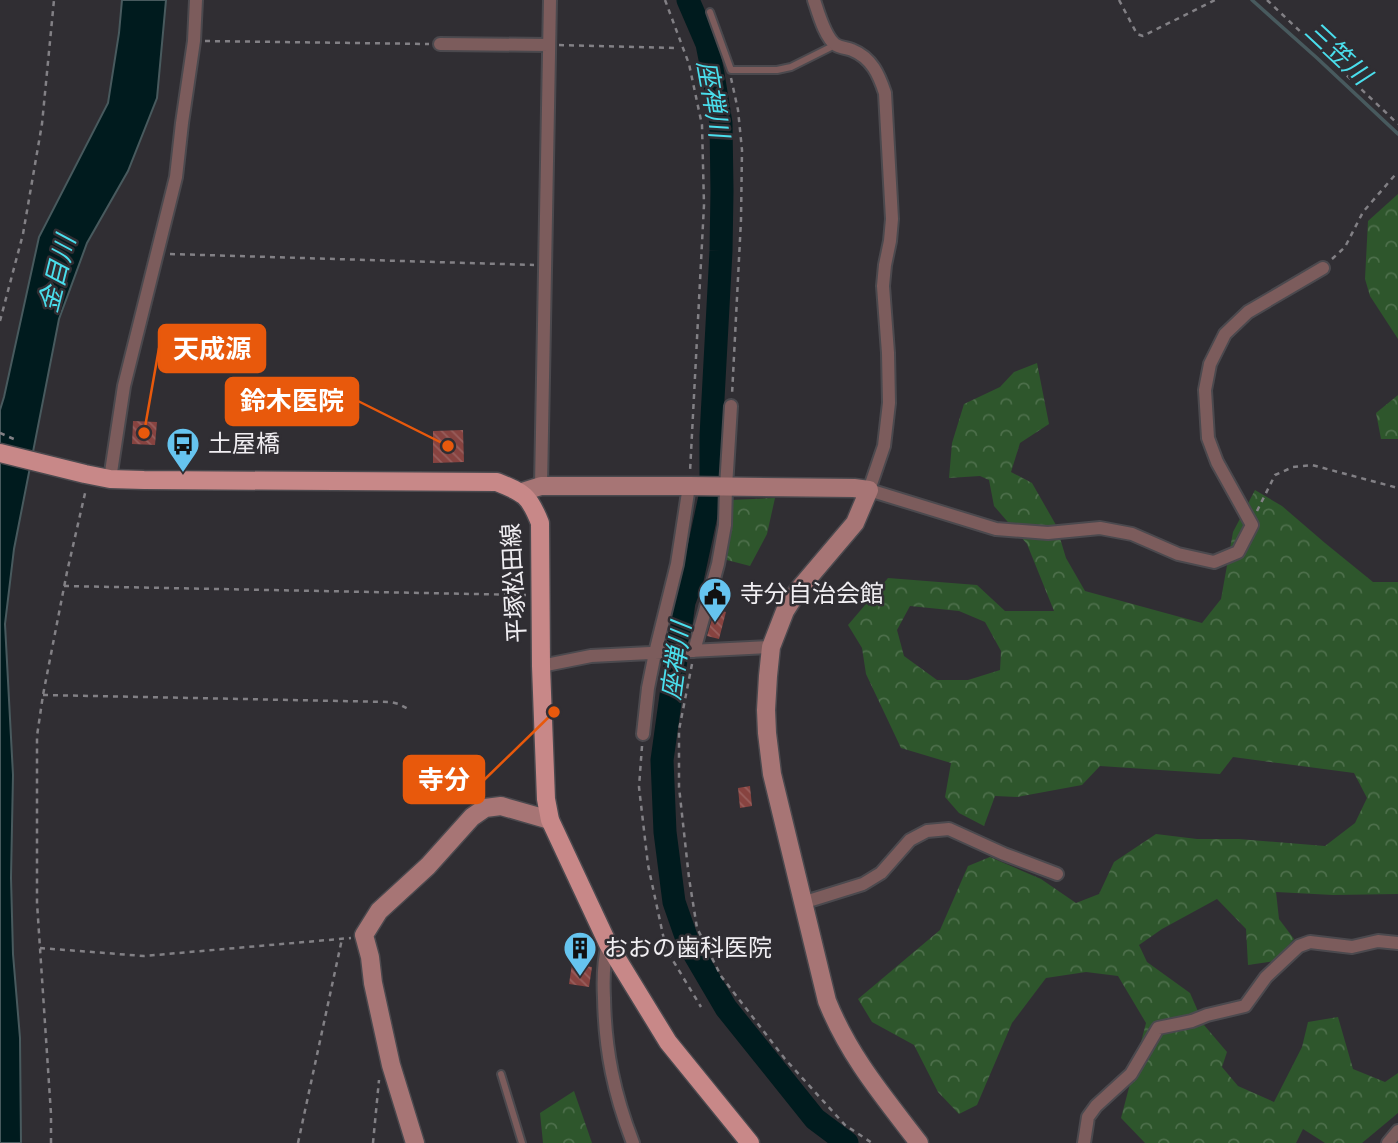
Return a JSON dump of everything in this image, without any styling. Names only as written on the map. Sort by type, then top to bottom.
[{"type":"main road","name":"平塚松田線","points":[[0,453],[86,478],[497,482],[522,492],[533,505],[540,523],[545,799],[550,820],[608,944],[668,1042],[750,1143]]},
{"type":"street","points":[[110,479],[124,386],[176,177],[197,0]]},
{"type":"street","points":[[541,486],[550,0]]},
{"type":"street","points":[[814,0],[822,25],[835,45],[855,51],[870,62],[879,75],[885,93],[892,219],[883,286],[889,403],[884,446],[855,523],[799,589],[785,611],[771,647],[767,733],[772,774],[802,903],[835,1023],[868,1077],[919,1143]]},
{"type":"street","points":[[440,44],[549,45]]},
{"type":"street","points":[[522,492],[541,486],[854,488],[869,490],[996,529],[1048,533],[1100,528],[1132,534],[1178,554],[1214,562],[1238,552],[1252,525],[1217,462],[1208,438],[1205,390],[1210,364],[1225,334],[1248,312],[1323,268]]},
{"type":"street","points":[[694,651],[718,564],[725,525],[732,406]]},
{"type":"street","points":[[643,734],[648,688],[677,564],[689,486]]},
{"type":"street","points":[[541,666],[591,656],[771,647]]},
{"type":"street","points":[[415,1143],[391,1065],[364,935],[379,911],[428,866],[472,817],[485,808],[501,806],[550,820]]},
{"type":"street","points":[[802,903],[863,884],[881,873],[910,839],[927,831],[949,829],[1057,874]]},
{"type":"street","points":[[1084,1143],[1088,1117],[1096,1106],[1131,1074],[1158,1028],[1245,1006],[1266,977],[1300,946],[1310,942],[1352,947],[1378,941],[1398,943]]},
{"type":"street","points":[[608,944],[603,963],[604,1032],[616,1095],[633,1143]]},
{"type":"street","points":[[1388,1143],[1398,1131]]},
{"type":"lane","points":[[710,12],[731,69],[777,71],[835,45]]},
{"type":"lane","points":[[501,1074],[522,1143]]},
{"type":"path","points":[[0,321],[23,234],[42,124],[54,0]]},
{"type":"path","points":[[665,0],[688,64],[702,125],[704,205],[689,486]]},
{"type":"path","points":[[1119,0],[1136,34],[1143,36],[1215,0]]},
{"type":"path","points":[[1267,0],[1398,124]]},
{"type":"path","points":[[194,41],[440,44]]},
{"type":"path","points":[[549,45],[674,48]]},
{"type":"path","points":[[731,69],[742,150],[732,406]]},
{"type":"path","points":[[1323,268],[1345,247],[1363,212],[1395,176],[1398,176]]},
{"type":"path","points":[[156,253],[545,265]]},
{"type":"path","points":[[1252,525],[1275,475],[1293,467],[1312,465],[1398,488]]},
{"type":"path","points":[[51,1143],[39,948],[37,736],[86,478]]},
{"type":"path","points":[[64,586],[541,596]]},
{"type":"path","points":[[694,651],[679,730],[679,787],[697,928],[721,976],[785,1059],[845,1125],[872,1143]]},
{"type":"path","points":[[43,695],[391,702],[408,709]]},
{"type":"path","points":[[643,734],[639,787],[648,864],[666,949],[701,1007]]},
{"type":"path","points":[[39,948],[144,956],[342,939],[298,1143]]},
{"type":"path","points":[[373,1143],[380,1075]]},
{"type":"green space","points":[[1398,194],[1398,339],[1370,296],[1365,279],[1368,221]]},
{"type":"green space","points":[[1037,363],[1049,424],[1020,443],[1011,472],[1032,483],[1056,525],[1066,558],[1085,591],[1202,623],[1221,599],[1233,532],[1255,490],[1282,506],[1373,582],[1398,582],[1398,894],[1276,892],[1279,919],[1294,939],[1275,961],[1248,965],[1246,929],[1217,899],[1139,945],[1147,962],[1190,993],[1204,1025],[1227,1052],[1222,1067],[1238,1086],[1274,1102],[1302,1047],[1308,1022],[1338,1017],[1353,1069],[1385,1082],[1398,1073],[1398,1113],[1362,1143],[1325,1143],[1303,1129],[1296,1143],[1145,1143],[1121,1118],[1146,1023],[1118,976],[1086,972],[1046,978],[1012,1023],[977,1105],[959,1114],[938,1092],[914,1045],[872,1022],[858,999],[940,930],[968,866],[990,857],[1041,879],[1076,903],[1099,894],[1114,862],[1156,834],[1325,846],[1355,823],[1367,798],[1354,773],[1233,757],[1220,774],[1100,766],[1082,785],[1017,797],[995,796],[984,826],[959,813],[945,797],[951,763],[901,748],[866,674],[862,648],[848,625],[888,578],[977,585],[1005,611],[1054,611],[1027,544],[994,506],[989,480],[980,476],[949,478],[952,443],[964,404],[1000,387],[1014,372]],"holes":[[[910,606],[959,611],[985,622],[1001,651],[1000,670],[968,680],[937,680],[904,656],[897,630]]]},
{"type":"green space","points":[[1398,395],[1398,439],[1381,439],[1376,413]]},
{"type":"green space","points":[[775,498],[767,534],[750,566],[723,559],[731,500]]},
{"type":"green space","points":[[574,1091],[592,1143],[543,1143],[540,1113]]},
{"type":"water","name":"金目川","points":[[122,0],[166,0],[157,98],[128,171],[87,243],[59,319],[14,549],[5,624],[13,775],[11,878],[13,954],[20,1038],[21,1143],[0,1143],[0,410],[39,237],[108,103]]},
{"type":"building","points":[[133,421],[157,422],[155,445],[132,444]]},
{"type":"building","points":[[463,430],[464,462],[433,463],[433,431]]},
{"type":"building","name":"寺分自治会館","points":[[715,609],[726,612],[719,639],[707,636]]},
{"type":"building","points":[[750,786],[752,806],[740,808],[738,788]]},
{"type":"building","name":"おおの歯科医院","points":[[572,964],[592,967],[589,987],[569,984]]},
{"type":"waterway","name":"座禅川","points":[[688,0],[707,44],[713,74],[721,123],[722,191],[711,492],[692,580],[684,602],[662,760],[665,832],[674,902],[689,945],[726,1008],[815,1119],[847,1143]]},
{"type":"waterway","name":"三笠川","points":[[1252,0],[1398,134]]},
{"type":"place","name":"天成源","points":[[144,433]]},
{"type":"place","name":"鈴木医院","points":[[448,446]]},
{"type":"place","name":"土屋橋","points":[[183,474]]},
{"type":"place","name":"寺分自治会館","points":[[715,624]]},
{"type":"place","name":"寺分","points":[[554,712]]},
{"type":"place","name":"おおの歯科医院","points":[[580,978]]}]
